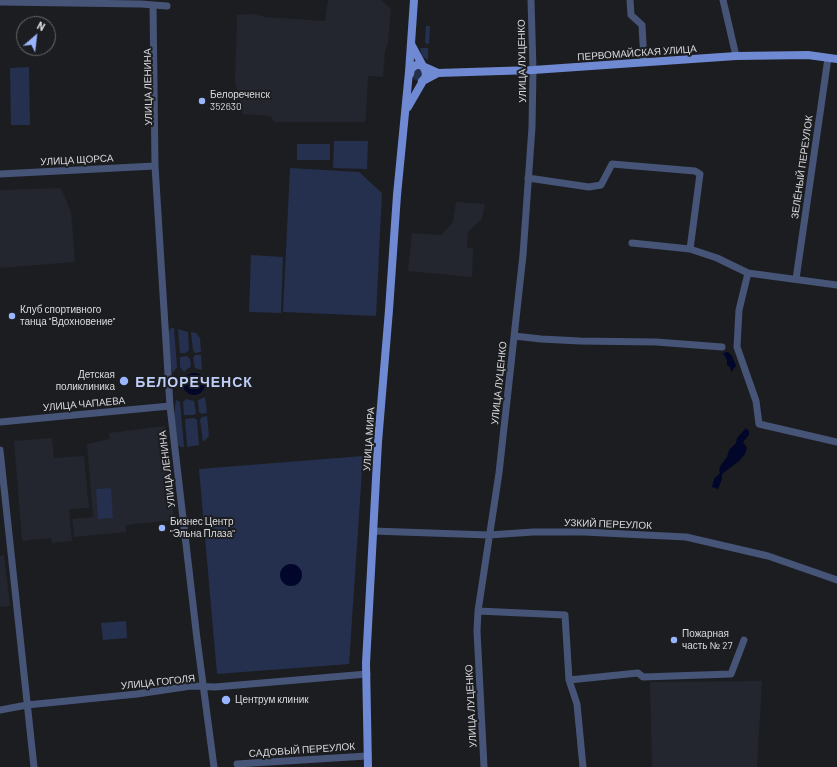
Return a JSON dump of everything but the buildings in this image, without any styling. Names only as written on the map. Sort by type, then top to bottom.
[{"type":"main road","name":"УЛИЦА МИРА","points":[[368,767],[367,674],[370,573],[378,442],[405,113],[410,72],[414,0]]},
{"type":"main road","points":[[411,44],[423,66],[426,74],[423,80],[415,82],[412,80],[410,72],[411,69],[416,65],[423,66]]},
{"type":"main road","name":"ПЕРВОМАЙСКАЯ УЛИЦА","points":[[423,80],[438,73],[533,70],[736,56],[808,55],[837,59]]},
{"type":"main road","name":"ПЕРВОМАЙСКАЯ УЛИЦА","points":[[423,66],[438,73]]},
{"type":"main road","name":"УЛИЦА МИРА","points":[[405,113],[423,80]]},
{"type":"street","name":"УЛИЦА ЛУЦЕНКО","points":[[484,767],[477,631],[478,611],[499,473],[523,255],[532,127],[533,70],[531,0]]},
{"type":"street","points":[[630,0],[631,15],[642,25],[644,62]]},
{"type":"street","points":[[723,0],[736,56]]},
{"type":"street","points":[[0,2],[44,1],[167,6]]},
{"type":"street","name":"УЛИЦА ЛЕНИНА","points":[[155,5],[155,166],[170,406],[203,687],[214,767]]},
{"type":"street","name":"ЗЕЛЁНЫЙ ПЕРЕУЛОК","points":[[796,279],[828,58]]},
{"type":"street","points":[[528,178],[589,187],[600,184],[612,164],[695,171],[700,174],[690,249]]},
{"type":"street","name":"УЛИЦА ЩОРСА","points":[[0,174],[155,166]]},
{"type":"street","points":[[632,243],[690,249],[718,258],[748,273],[837,285]]},
{"type":"street","points":[[748,273],[739,310],[734,347],[756,401],[759,424],[837,442]]},
{"type":"street","points":[[514,336],[541,339],[656,342],[722,347]]},
{"type":"street","name":"УЛИЦА ЧАПАЕВА","points":[[0,422],[170,406]]},
{"type":"street","points":[[0,450],[34,767]]},
{"type":"street","name":"УЗКИЙ ПЕРЕУЛОК","points":[[373,531],[489,535],[533,532],[577,532],[686,536],[768,556],[837,580]]},
{"type":"street","points":[[478,611],[565,615],[569,680],[577,704],[582,767]]},
{"type":"street","points":[[569,680],[638,673],[643,676],[731,674],[744,640]]},
{"type":"street","name":"УЛИЦА ГОГОЛЯ","points":[[0,710],[27,705],[137,694],[191,686],[203,687],[367,674]]},
{"type":"street","name":"САДОВЫЙ ПЕРЕУЛОК","points":[[237,764],[368,756]]},
{"type":"shaded area","points":[[328,0],[381,0],[391,9],[383,77],[368,76],[365,122],[274,122],[271,116],[243,114],[235,82],[237,15],[253,14],[265,17],[325,21]]},
{"type":"shaded area","points":[[426,26],[430,26],[429,44],[425,43]]},
{"type":"shaded area","points":[[420,48],[428,48],[428,60],[422,56]]},
{"type":"shaded area","points":[[29,67],[30,125],[11,125],[10,68]]},
{"type":"shaded area","points":[[417,68],[423,70],[422,79],[418,81],[412,76],[414,69]]},
{"type":"shaded area","points":[[334,141],[368,141],[367,169],[333,168]]},
{"type":"shaded area","points":[[297,144],[330,144],[330,160],[297,160]]},
{"type":"shaded area","points":[[290,168],[359,172],[382,193],[376,316],[283,312]]},
{"type":"shaded area","points":[[61,188],[71,212],[75,262],[0,268],[0,190]]},
{"type":"shaded area","points":[[456,202],[485,204],[482,219],[468,232],[467,247],[473,249],[472,277],[408,271],[412,233],[441,235],[453,222]]},
{"type":"shaded area","points":[[251,255],[283,257],[281,313],[249,312]]},
{"type":"shaded area","points":[[171,328],[174,328],[177,367],[173,373],[170,363],[168,332]]},
{"type":"shaded area","points":[[178,329],[188,332],[189,350],[186,353],[180,353]]},
{"type":"shaded area","points":[[191,332],[196,333],[200,338],[201,352],[195,353],[193,350]]},
{"type":"shaded area","points":[[728,352],[732,356],[736,366],[731,372],[723,353]]},
{"type":"shaded area","points":[[195,355],[201,355],[202,370],[195,368],[193,358]]},
{"type":"shaded area","points":[[187,356],[190,359],[191,367],[184,372],[180,367],[180,357]]},
{"type":"shaded area","points":[[194,373],[202,376],[205,384],[202,392],[194,395],[186,392],[183,384],[186,376]]},
{"type":"shaded area","points":[[205,397],[207,413],[202,414],[199,412],[198,400]]},
{"type":"shaded area","points":[[186,399],[194,401],[196,413],[194,415],[184,415],[183,402]]},
{"type":"shaded area","points":[[176,400],[180,402],[184,447],[178,445],[174,415]]},
{"type":"shaded area","points":[[207,416],[209,436],[203,442],[200,420],[202,417]]},
{"type":"shaded area","points":[[194,418],[197,420],[199,445],[187,447],[185,419]]},
{"type":"shaded area","points":[[165,426],[174,520],[126,525],[126,532],[74,537],[72,519],[93,517],[87,444],[110,439],[109,433]]},
{"type":"shaded area","points":[[746,428],[749,431],[749,435],[743,442],[747,448],[745,454],[739,461],[722,474],[722,479],[718,489],[712,487],[714,479],[720,473],[719,470],[727,457],[729,450],[736,443],[737,438]]},
{"type":"shaded area","points":[[52,438],[54,458],[84,456],[89,508],[69,509],[72,541],[52,543],[51,538],[22,541],[14,441]]},
{"type":"shaded area","points":[[363,456],[349,664],[217,674],[199,469]]},
{"type":"shaded area","points":[[111,488],[113,518],[98,519],[96,489]]},
{"type":"shaded area","points":[[4,555],[10,606],[0,607],[0,556]]},
{"type":"shaded area","points":[[291,564],[299,567],[302,575],[299,583],[291,586],[283,583],[280,575],[283,567]]},
{"type":"shaded area","points":[[126,621],[127,638],[103,640],[101,623]]},
{"type":"shaded area","points":[[762,681],[757,767],[652,767],[650,682]]},
{"type":"place","name":"Белореченск 352630","points":[[202,101]]},
{"type":"place","name":"Клуб спортивного танца \"Вдохновение\"","points":[[12,316]]},
{"type":"place","name":"Детская поликлиника","points":[[124,381]]},
{"type":"place","name":"Бизнес Центр \"Эльна Плаза\"","points":[[162,528]]},
{"type":"place","name":"Пожарная часть № 27","points":[[674,640]]},
{"type":"place","name":"Центрум клиник","points":[[226,700]]},
{"type":"district","name":"БЕЛОРЕЧЕНСК","points":[[194,382]]}]
